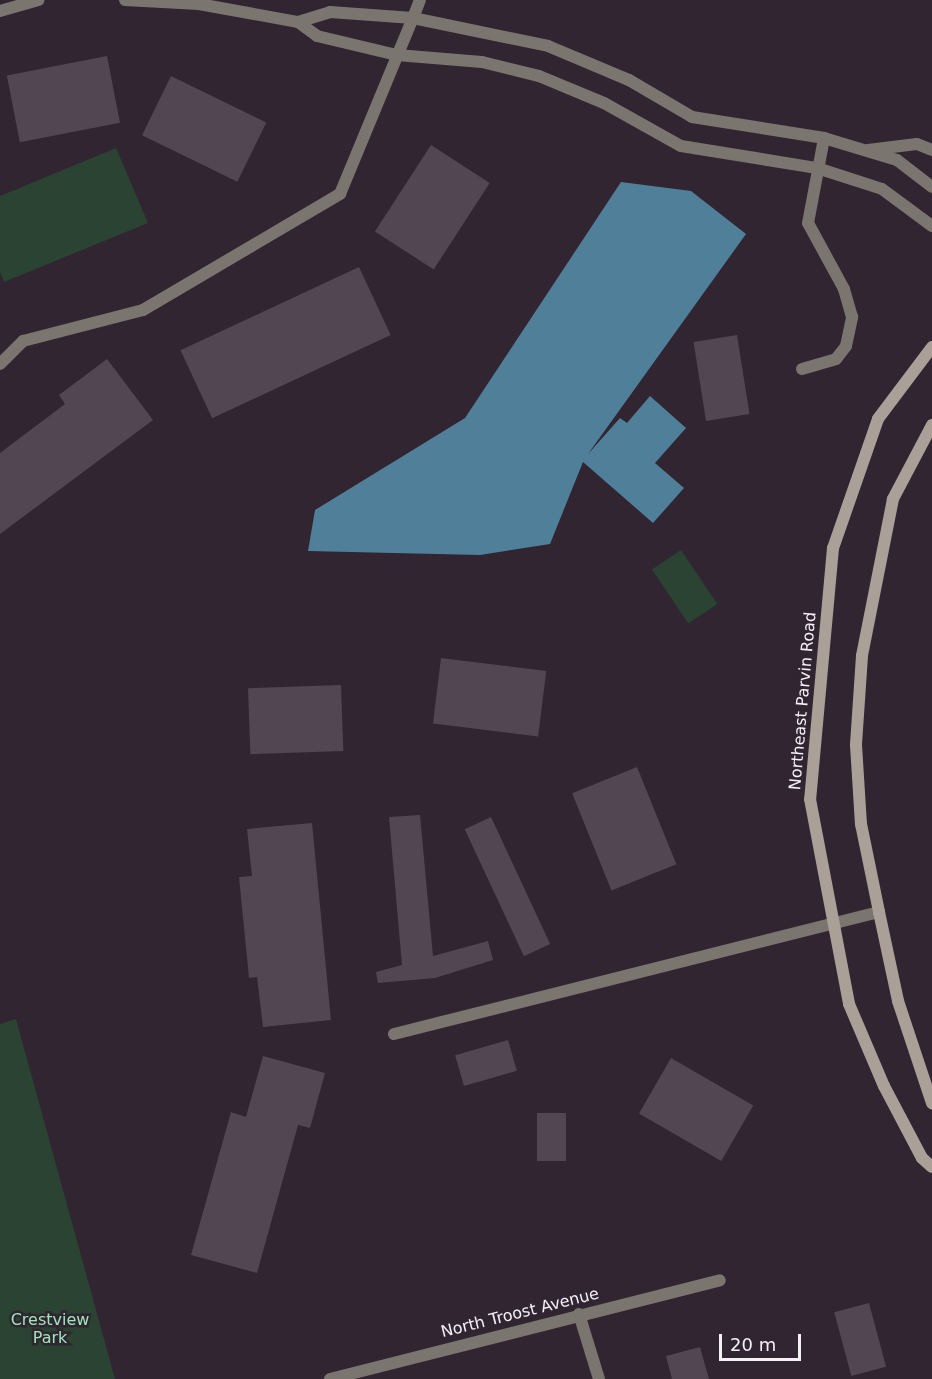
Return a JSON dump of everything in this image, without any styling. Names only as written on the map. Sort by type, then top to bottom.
[{"type":"main road","name":"Northeast Parvin Road","points":[[932,347],[878,418],[833,548],[810,799],[832,925],[849,1004],[884,1086],[922,1158],[932,1167]]},
{"type":"main road","points":[[932,425],[893,499],[862,656],[856,745],[861,824],[879,912],[898,1001],[932,1103]]},
{"type":"street","points":[[0,11],[38,0]]},
{"type":"street","points":[[125,0],[199,4],[298,22],[316,36],[397,55],[482,62],[539,76],[604,103],[681,146],[817,168],[882,189],[931,223]]},
{"type":"street","points":[[0,364],[23,341],[143,310],[340,194],[420,0]]},
{"type":"street","points":[[298,22],[330,12],[413,18],[548,46],[629,80],[692,117],[824,138],[897,160],[932,187]]},
{"type":"street","points":[[802,369],[836,359],[846,346],[852,317],[844,289],[808,223],[824,138]]},
{"type":"street","points":[[866,151],[917,144],[932,150]]},
{"type":"street","points":[[394,1034],[879,912]]},
{"type":"street","name":"North Troost Avenue","points":[[330,1379],[720,1280]]},
{"type":"street","points":[[579,1314],[599,1379]]},
{"type":"green space","points":[[116,148],[148,223],[4,282],[0,272],[0,196]]},
{"type":"green space","points":[[681,550],[717,604],[688,623],[652,570]]},
{"type":"green space","name":"Crestview Park","points":[[16,1019],[115,1379],[0,1379],[0,1024]]},
{"type":"water","points":[[621,182],[691,191],[746,234],[588,454],[620,418],[627,423],[650,396],[686,428],[655,463],[684,488],[653,523],[583,462],[550,544],[480,555],[308,551],[315,510],[465,418]]},
{"type":"building","points":[[107,56],[120,123],[20,142],[7,75]]},
{"type":"building","points":[[171,76],[266,122],[237,182],[142,135]]},
{"type":"building","points":[[431,145],[490,183],[434,270],[375,231]]},
{"type":"building","points":[[359,267],[391,335],[212,418],[180,350]]},
{"type":"building","points":[[737,335],[750,414],[706,421],[694,342]]},
{"type":"building","points":[[107,359],[153,420],[0,534],[0,453],[65,404],[59,395]]},
{"type":"building","points":[[441,658],[546,671],[538,736],[433,724]]},
{"type":"building","points":[[341,685],[343,751],[250,754],[248,688]]},
{"type":"building","points":[[637,767],[676,864],[611,891],[572,793]]},
{"type":"building","points":[[420,815],[433,956],[488,941],[493,960],[435,978],[378,983],[376,972],[402,965],[389,817]]},
{"type":"building","points":[[491,817],[550,944],[524,956],[465,829]]},
{"type":"building","points":[[312,823],[331,1020],[263,1027],[257,977],[249,978],[239,877],[252,876],[247,829]]},
{"type":"building","points":[[508,1040],[517,1071],[464,1086],[455,1055]]},
{"type":"building","points":[[263,1056],[325,1073],[310,1128],[298,1125],[257,1273],[191,1255],[231,1112],[246,1117]]},
{"type":"building","points":[[671,1058],[753,1106],[721,1161],[639,1113]]},
{"type":"building","points":[[537,1113],[566,1113],[566,1161],[537,1161]]},
{"type":"building","points":[[869,1303],[886,1367],[851,1376],[834,1312]]},
{"type":"building","points":[[700,1347],[709,1379],[672,1379],[666,1356]]}]
